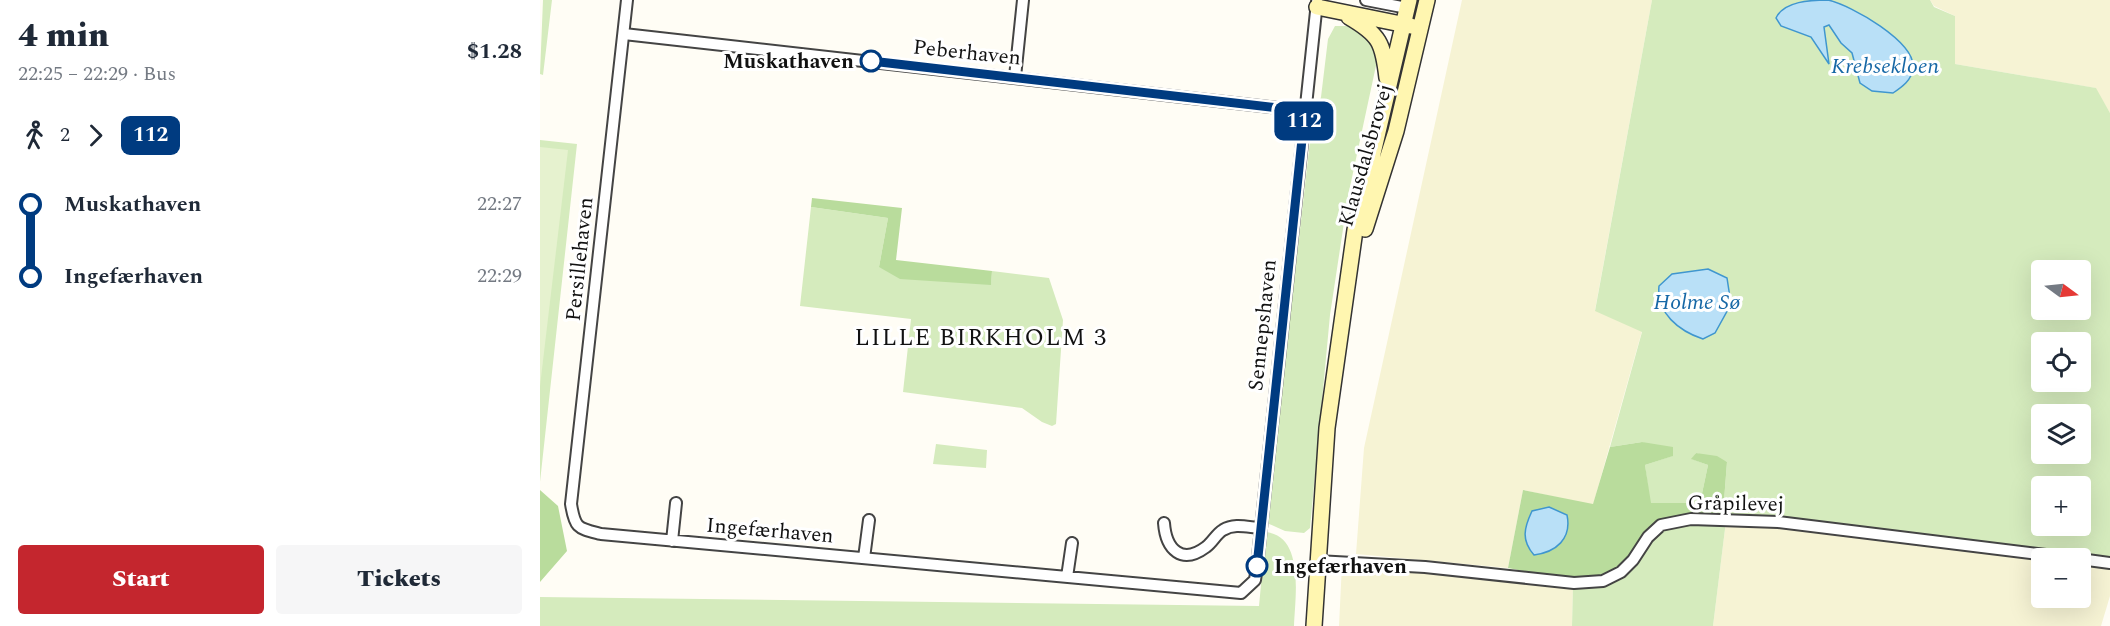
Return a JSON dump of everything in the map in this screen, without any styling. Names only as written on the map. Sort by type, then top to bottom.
[{"type":"street","name":"Persillehaven","points":[[573,522],[571,504],[627,0]]},
{"type":"street","points":[[1015,77],[1023,0]]},
{"type":"street","points":[[1366,0],[1408,4],[1420,28]]},
{"type":"street","name":"Klausdalsbrovej","points":[[1342,321],[1368,219],[1396,131],[1426,0]]},
{"type":"street","points":[[1317,4],[1338,11],[1420,28]]},
{"type":"street","name":"Sennepshaven","points":[[1260,528],[1317,4]]},
{"type":"street","name":"Klausdalsbrovej","points":[[1314,626],[1327,428],[1355,230],[1408,4]]},
{"type":"street","points":[[1338,11],[1371,29],[1380,42],[1388,89]]},
{"type":"street","name":"Peberhaven","points":[[624,34],[1305,111]]},
{"type":"street","points":[[672,541],[676,503]]},
{"type":"street","name":"Gråpilevej","points":[[1317,561],[1425,567],[1574,583],[1603,581],[1627,566],[1648,537],[1662,525],[1691,519],[1778,522],[2031,553]]},
{"type":"street","points":[[864,558],[869,520]]},
{"type":"street","name":"Ingefærhaven","points":[[573,522],[580,529],[601,534],[1241,593],[1255,580],[1260,528]]},
{"type":"street","points":[[1164,523],[1165,540],[1170,548],[1181,554],[1195,553],[1208,546],[1222,530],[1236,525],[1260,528]]},
{"type":"street","points":[[1068,577],[1072,543]]},
{"type":"street","points":[[2091,560],[2110,563]]},
{"type":"shaded area","points":[[1462,0],[1652,0],[1595,310],[1642,331],[1593,505],[1523,490],[1508,568],[1356,554],[1364,448]]},
{"type":"shaded area","points":[[1930,0],[2110,0],[2110,113],[2095,88],[1955,64],[1955,16],[1934,6]]},
{"type":"shaded area","points":[[1726,521],[2031,557],[2031,608],[2091,608],[2091,564],[2110,567],[2110,596],[2101,626],[1713,626]]},
{"type":"shaded area","points":[[1342,564],[1573,584],[1572,626],[1339,626]]},
{"type":"green space","points":[[543,0],[552,0],[543,75],[540,74]]},
{"type":"green space","points":[[1652,0],[1930,0],[1934,7],[1955,16],[1955,64],[2096,88],[2110,113],[2110,560],[2091,557],[2091,548],[2031,548],[1975,540],[1723,514],[1727,462],[1696,453],[1692,459],[1708,465],[1700,503],[1650,503],[1645,465],[1672,456],[1642,442],[1610,447],[1642,332],[1595,311]]},
{"type":"green space","points":[[1335,26],[1355,26],[1374,45],[1377,61],[1348,196],[1330,315],[1310,528],[1304,533],[1285,531],[1267,523],[1311,132],[1321,97],[1328,39]]},
{"type":"green space","points":[[540,140],[577,144],[540,482]]},
{"type":"green space","points":[[540,147],[568,150],[540,386]]},
{"type":"green space","points":[[812,198],[902,208],[896,260],[992,271],[991,285],[900,279],[879,267],[888,218],[811,207]]},
{"type":"green space","points":[[811,207],[888,218],[879,267],[991,284],[992,271],[1049,278],[1063,320],[1056,424],[1052,426],[1042,422],[1022,408],[903,392],[911,319],[800,306]]},
{"type":"green space","points":[[1642,442],[1673,447],[1673,456],[1645,465],[1651,503],[1700,503],[1708,465],[1691,459],[1696,453],[1717,456],[1727,462],[1723,514],[1664,518],[1651,529],[1630,557],[1617,568],[1588,578],[1556,577],[1508,568],[1523,490],[1593,504],[1610,447]]},
{"type":"green space","points":[[936,444],[987,450],[986,468],[933,464]]},
{"type":"green space","points":[[540,490],[558,506],[567,551],[540,582]]},
{"type":"green space","points":[[1726,521],[1713,626],[1572,626],[1573,584],[1605,585],[1664,529]]},
{"type":"green space","points":[[1266,532],[1278,536],[1287,544],[1292,556],[1296,585],[1294,626],[540,626],[540,597],[1259,606]]},
{"type":"water","name":"Krebsekloen","points":[[1828,0],[1866,17],[1893,36],[1904,47],[1911,58],[1913,68],[1909,80],[1903,86],[1893,93],[1872,91],[1860,83],[1852,53],[1841,43],[1829,25],[1824,27],[1829,64],[1811,37],[1781,26],[1776,18],[1780,12],[1791,5],[1806,1]]},
{"type":"water","name":"Holme Sø","points":[[1708,269],[1727,278],[1731,304],[1715,333],[1703,339],[1678,326],[1665,313],[1659,296],[1659,286],[1672,274]]},
{"type":"water","points":[[1549,507],[1567,515],[1567,531],[1561,543],[1549,551],[1534,555],[1527,544],[1525,534],[1527,523],[1532,511]]},
{"type":"bus line","name":"112","points":[[871,61],[1305,111],[1257,566]]},
{"type":"place","name":"Muskathaven","points":[[871,61]]},
{"type":"place","name":"Ingefærhaven","points":[[1257,566]]},
{"type":"district","name":"LILLE BIRKHOLM 3","points":[[981,337]]}]
